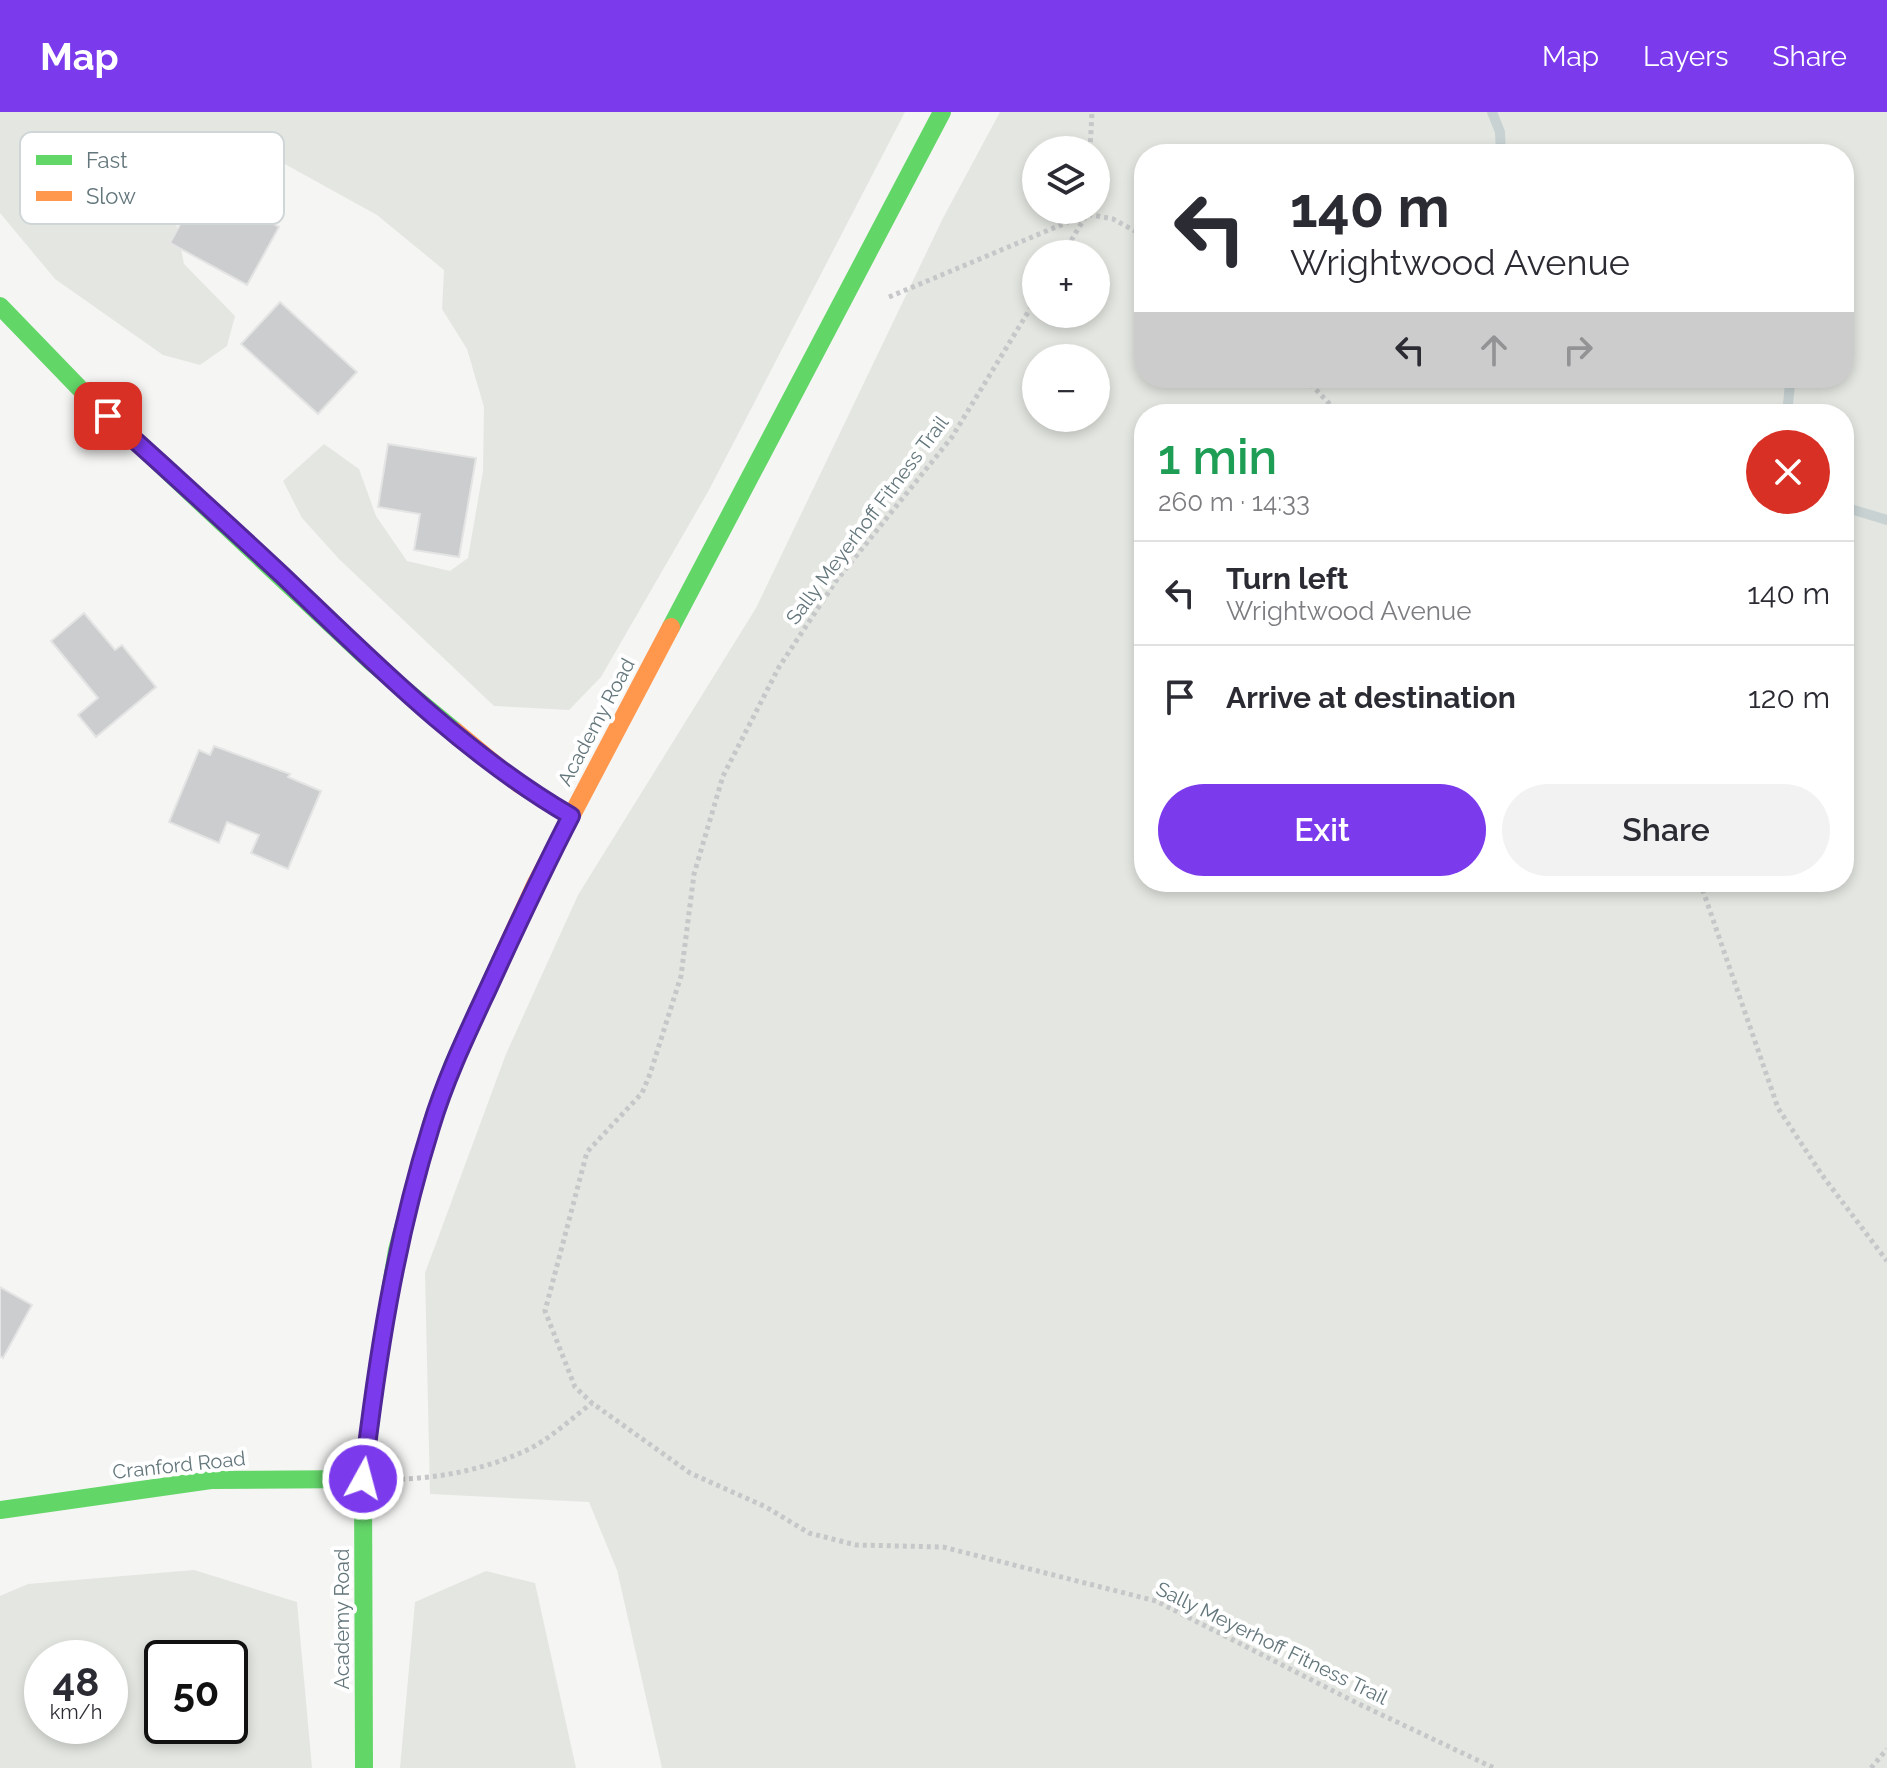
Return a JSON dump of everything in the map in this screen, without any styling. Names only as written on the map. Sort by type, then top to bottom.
[{"type":"main road","name":"Academy Road","points":[[364,1768],[363,1479],[397,1250],[431,1124],[452,1066],[535,885],[942,112]]},
{"type":"main road","points":[[0,306],[87,396],[370,661],[519,784],[571,816]]},
{"type":"main road","name":"Cranford Road","points":[[0,1510],[211,1480],[363,1479]]},
{"type":"path","points":[[1091,136],[1092,112]]},
{"type":"path","points":[[1110,218],[1134,231]]},
{"type":"path","points":[[875,303],[1059,224]]},
{"type":"path","name":"Sally Meyerhoff Fitness Trail","points":[[1022,322],[952,437],[836,581],[779,667],[723,776],[694,874],[681,976],[650,1074],[642,1093],[587,1152],[545,1311],[565,1369],[575,1387],[592,1403],[690,1473],[766,1507],[809,1533],[856,1545],[943,1547],[1156,1601],[1359,1704],[1494,1768]]},
{"type":"path","points":[[1314,388],[1330,404]]},
{"type":"path","points":[[1703,892],[1778,1108],[1822,1175],[1887,1261]]},
{"type":"path","points":[[363,1479],[421,1478],[469,1470],[528,1450],[592,1403]]},
{"type":"path","points":[[1871,1768],[1887,1749]]},
{"type":"shaded area","points":[[0,112],[905,112],[709,490],[601,677],[569,710],[494,706],[339,559],[302,518],[283,481],[324,444],[359,469],[376,516],[407,561],[450,571],[468,558],[483,471],[484,407],[467,349],[442,309],[444,270],[377,215],[284,164],[284,132],[20,132],[20,224],[176,224],[184,264],[235,316],[227,346],[200,365],[163,355],[55,279],[0,213]]},
{"type":"shaded area","points":[[1000,112],[1887,112],[1887,1768],[662,1768],[617,1570],[589,1502],[430,1494],[425,1273],[506,1054],[578,895],[756,608],[943,218]]},
{"type":"shaded area","points":[[194,1570],[297,1602],[312,1768],[0,1768],[0,1596],[28,1584]]},
{"type":"shaded area","points":[[486,1571],[535,1583],[576,1768],[400,1768],[415,1602]]},
{"type":"building","points":[[180,224],[274,224],[279,227],[247,285],[170,243]]},
{"type":"building","points":[[280,302],[357,372],[318,414],[241,344]]},
{"type":"building","points":[[388,444],[476,458],[459,557],[414,550],[420,514],[378,507]]},
{"type":"building","points":[[84,613],[115,650],[122,645],[156,687],[96,737],[78,715],[98,698],[51,641]]},
{"type":"building","points":[[214,746],[290,774],[288,777],[321,791],[288,869],[251,853],[259,835],[227,822],[219,843],[169,822],[199,750],[210,755]]},
{"type":"building","points":[[0,1287],[32,1305],[3,1358],[0,1356]]},
{"type":"waterway","points":[[1492,112],[1500,132],[1501,144]]},
{"type":"waterway","points":[[1788,404],[1790,388]]},
{"type":"waterway","points":[[1854,510],[1887,520]]},
{"type":"traffic: fast","points":[[671,627],[942,112]]},
{"type":"traffic: fast","points":[[0,306],[87,396],[370,661],[455,731]]},
{"type":"traffic: fast","points":[[364,1768],[363,1479],[380,1350],[397,1250],[431,1124],[452,1066],[500,961]]},
{"type":"traffic: fast","points":[[0,1510],[211,1480],[363,1479]]},
{"type":"traffic: slow","points":[[500,961],[535,885],[671,627]]},
{"type":"traffic: slow","points":[[455,731],[519,784],[571,816]]},
{"type":"route","points":[[108,416],[370,661],[519,784],[571,816],[535,885],[452,1066],[431,1124],[397,1250],[372,1402],[363,1479]]}]
